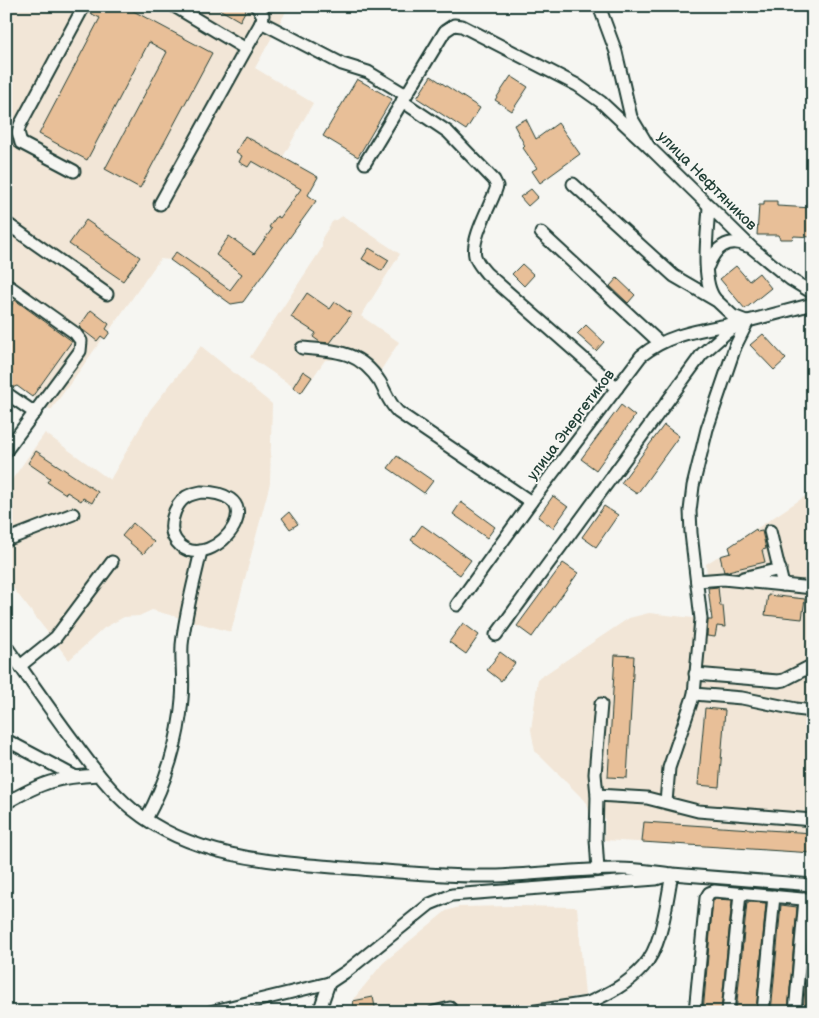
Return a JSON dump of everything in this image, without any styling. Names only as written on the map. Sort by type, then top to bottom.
[{"type":"street","points":[[74,171],[21,143],[18,132],[84,6]]},
{"type":"street","points":[[174,6],[246,49]]},
{"type":"street","points":[[160,204],[261,22],[262,15],[256,6]]},
{"type":"street","name":"улица Нефтяников","points":[[599,6],[616,52],[632,117],[649,147],[752,248],[790,279],[813,292]]},
{"type":"street","points":[[261,22],[342,64],[368,72],[448,132],[494,180],[497,186],[475,245],[475,255],[478,264],[617,388]]},
{"type":"street","points":[[365,163],[445,31],[450,27],[458,25],[577,85],[601,102],[649,147]]},
{"type":"street","points":[[573,184],[674,276],[716,301],[733,316],[748,321]]},
{"type":"street","points":[[709,206],[706,272],[708,288],[716,301]]},
{"type":"street","points":[[6,223],[107,294]]},
{"type":"street","points":[[541,233],[660,342]]},
{"type":"street","points":[[706,272],[711,259],[723,245],[737,242],[752,248]]},
{"type":"street","points":[[6,284],[75,333],[81,341],[80,351],[6,452]]},
{"type":"street","points":[[496,635],[702,354],[727,332],[748,321],[813,304]]},
{"type":"street","points":[[666,802],[669,768],[694,694],[701,614],[690,521],[696,472],[707,429],[735,347],[748,321]]},
{"type":"street","name":"улица Энергетиков","points":[[457,605],[531,502],[641,356],[660,342],[672,337],[748,321]]},
{"type":"street","points":[[302,348],[336,351],[353,357],[375,375],[391,405],[398,412],[531,502]]},
{"type":"street","points":[[6,393],[34,413]]},
{"type":"street","points":[[209,492],[227,496],[237,507],[235,525],[223,540],[208,550],[201,551],[188,549],[176,542],[172,530],[172,520],[175,513],[185,497],[192,494],[209,492]]},
{"type":"street","points":[[6,540],[73,514]]},
{"type":"street","points":[[770,531],[783,585]]},
{"type":"street","points":[[146,820],[165,775],[180,720],[183,697],[183,641],[201,551]]},
{"type":"street","points":[[20,666],[56,637],[112,562]]},
{"type":"street","points":[[735,580],[780,569]]},
{"type":"street","points":[[697,581],[735,580],[813,588]]},
{"type":"street","points":[[6,646],[116,796],[162,830],[202,846],[245,857],[288,863],[459,876],[629,870],[813,885]]},
{"type":"street","points":[[695,674],[778,681],[784,680],[813,665]]},
{"type":"street","points":[[694,694],[742,698],[813,711]]},
{"type":"street","points":[[598,870],[595,774],[601,704]]},
{"type":"street","points":[[6,740],[74,776]]},
{"type":"street","points":[[6,803],[40,784],[59,778],[99,775]]},
{"type":"street","points":[[597,795],[647,798],[698,812],[813,820]]},
{"type":"street","points":[[210,1012],[329,983],[347,971],[430,904],[452,895],[656,879],[672,874]]},
{"type":"street","points":[[530,1012],[587,1008],[612,992],[644,967],[653,954],[659,937],[672,874]]},
{"type":"street","points":[[694,1012],[706,898],[709,893],[714,891],[809,900],[795,1012]]},
{"type":"street","points":[[728,1012],[740,894]]},
{"type":"street","points":[[763,1012],[774,896]]},
{"type":"street","points":[[319,1012],[329,983]]},
{"type":"street","points":[[434,1012],[450,1008]]},
{"type":"shaded area","points":[[6,6],[289,6],[255,68],[313,103],[283,157],[318,177],[308,195],[316,201],[243,302],[231,304],[171,260],[160,259],[105,339],[103,338],[51,410],[17,386],[11,388],[7,386],[9,380],[6,378]]},
{"type":"shaded area","points":[[343,216],[400,254],[361,316],[399,342],[379,373],[371,378],[342,359],[325,360],[302,393],[250,357],[322,248],[322,238],[332,222]]},
{"type":"shaded area","points":[[201,346],[272,404],[270,483],[231,632],[152,610],[139,616],[124,617],[104,628],[69,660],[6,579],[6,488],[45,433],[110,480],[150,410]]},
{"type":"shaded area","points":[[813,491],[813,853],[604,840],[605,818],[590,816],[587,803],[535,751],[531,730],[538,679],[629,618],[649,613],[711,620],[706,564],[717,557],[731,553],[729,547]]},
{"type":"shaded area","points":[[459,907],[577,907],[585,996],[571,997],[572,1012],[348,1012],[356,996],[383,963],[446,911]]},
{"type":"building","points":[[94,6],[124,6],[212,53],[140,188],[105,169],[167,52],[149,42],[87,160],[39,134],[100,18],[90,13]]},
{"type":"building","points":[[214,6],[248,6],[240,21]]},
{"type":"building","points":[[431,76],[480,108],[466,130],[417,98]]},
{"type":"building","points":[[511,76],[528,87],[512,111],[495,100]]},
{"type":"building","points":[[357,79],[392,99],[358,157],[323,136]]},
{"type":"building","points":[[526,119],[536,139],[558,123],[580,154],[540,183],[532,171],[537,168],[523,148],[525,146],[514,125]]},
{"type":"building","points":[[245,136],[318,177],[308,195],[316,201],[243,302],[231,304],[170,260],[176,252],[230,290],[242,274],[216,255],[229,236],[254,254],[272,229],[269,227],[277,216],[280,218],[301,189],[252,161],[248,167],[239,162],[242,156],[236,152]]},
{"type":"building","points":[[531,189],[538,197],[528,206],[520,197]]},
{"type":"building","points":[[764,201],[777,201],[777,206],[813,208],[813,237],[794,236],[792,239],[780,239],[778,235],[757,235],[759,205],[764,205]]},
{"type":"building","points":[[86,220],[140,257],[123,281],[69,244]]},
{"type":"building","points":[[369,248],[389,260],[382,271],[362,259]]},
{"type":"building","points":[[522,264],[534,275],[524,286],[512,274]]},
{"type":"building","points":[[736,266],[749,281],[759,273],[771,288],[745,309],[720,279]]},
{"type":"building","points":[[617,278],[635,295],[628,303],[610,286]]},
{"type":"building","points":[[307,293],[330,309],[335,302],[352,314],[330,343],[320,342],[313,337],[316,333],[291,317]]},
{"type":"building","points":[[15,300],[72,341],[32,397],[17,386],[12,388],[8,386],[9,380],[6,378],[6,313]]},
{"type":"building","points":[[91,310],[109,324],[106,329],[110,332],[105,339],[101,336],[97,341],[79,327]]},
{"type":"building","points":[[586,325],[604,342],[596,351],[577,334]]},
{"type":"building","points":[[763,334],[786,359],[774,370],[750,345]]},
{"type":"building","points":[[303,371],[312,377],[301,393],[293,387]]},
{"type":"building","points":[[621,405],[635,416],[596,470],[581,459]]},
{"type":"building","points":[[664,425],[679,436],[637,494],[621,483]]},
{"type":"building","points":[[36,451],[98,492],[92,503],[83,498],[81,501],[67,492],[66,494],[47,482],[50,478],[28,463]]},
{"type":"building","points":[[397,456],[433,481],[424,493],[388,468]]},
{"type":"building","points":[[553,496],[568,507],[553,528],[538,517]]},
{"type":"building","points":[[461,502],[495,527],[487,538],[453,514]]},
{"type":"building","points":[[604,506],[618,515],[596,547],[582,537]]},
{"type":"building","points":[[289,512],[298,524],[290,529],[282,518]]},
{"type":"building","points":[[133,523],[154,542],[143,554],[122,536]]},
{"type":"building","points":[[422,525],[471,560],[460,575],[411,540]]},
{"type":"building","points":[[756,529],[757,532],[762,531],[766,549],[762,550],[765,562],[724,572],[720,556],[731,553],[729,547]]},
{"type":"building","points":[[563,563],[578,573],[532,637],[517,626]]},
{"type":"building","points":[[718,587],[720,606],[723,606],[725,627],[717,626],[715,637],[707,636],[708,620],[712,620],[708,588]]},
{"type":"building","points":[[768,595],[805,599],[802,619],[765,615]]},
{"type":"building","points":[[463,623],[479,635],[466,654],[449,642]]},
{"type":"building","points":[[500,652],[515,663],[501,681],[487,670]]},
{"type":"building","points":[[615,655],[634,656],[627,778],[608,777]]},
{"type":"building","points":[[705,708],[725,710],[719,787],[698,785]]},
{"type":"building","points":[[644,822],[813,833],[813,853],[642,842]]},
{"type":"building","points":[[713,900],[732,900],[721,1012],[703,1012]]},
{"type":"building","points":[[747,902],[766,903],[756,1012],[736,1012]]},
{"type":"building","points":[[781,905],[797,907],[788,1012],[771,1012]]},
{"type":"building","points":[[812,908],[813,1012],[803,1012]]},
{"type":"building","points":[[373,997],[376,1012],[355,1012],[353,1001]]}]
